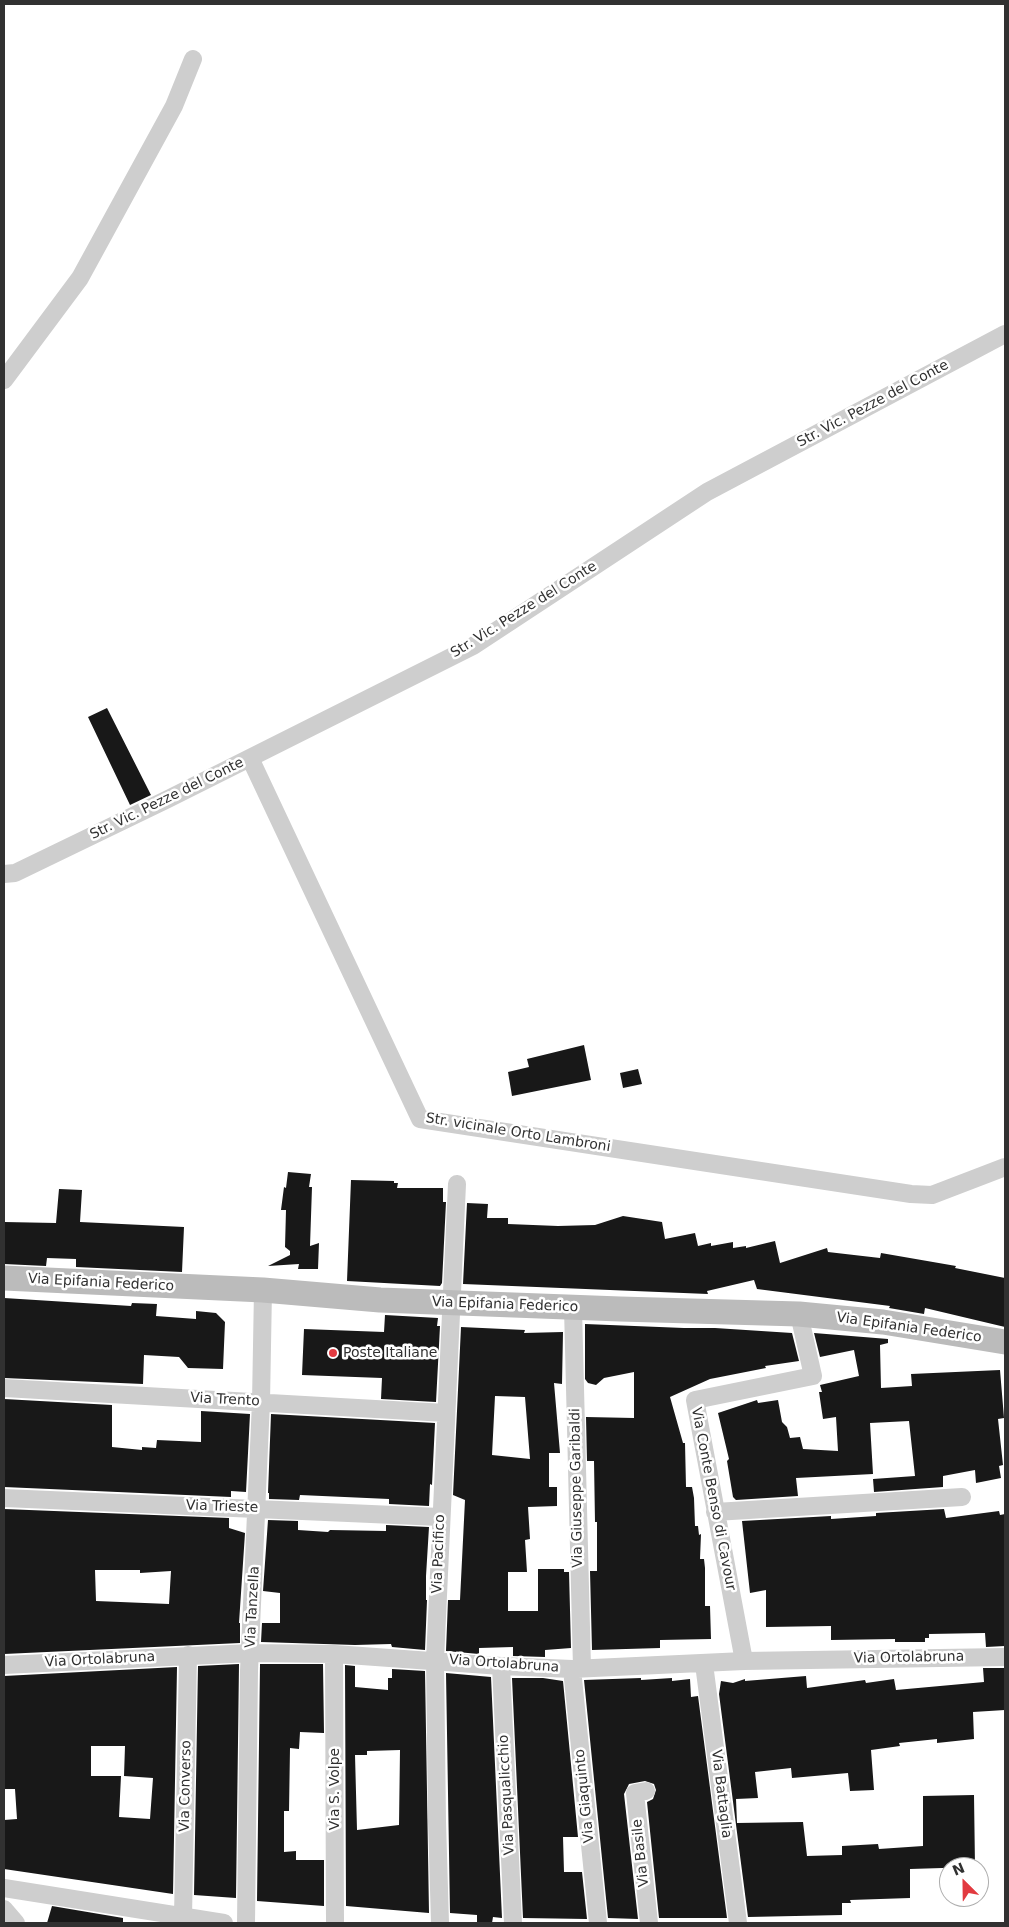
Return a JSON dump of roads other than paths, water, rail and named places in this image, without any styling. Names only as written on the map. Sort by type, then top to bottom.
[{"type":"main road","name":"Via Epifania Federico","points":[[4,1278],[263,1290],[380,1300],[573,1308],[799,1314],[883,1322],[1005,1342]]},
{"type":"street","points":[[4,380],[80,278],[174,106],[193,60]]},
{"type":"street","name":"Str. Vic. Pezze del Conte","points":[[4,874],[15,873],[473,646],[707,492],[1005,334]]},
{"type":"street","name":"Str. vicinale Orto Lambroni","points":[[250,758],[420,1119],[911,1194],[932,1195],[1005,1167]]},
{"type":"street","name":"Via Pacifico","points":[[440,1923],[436,1821],[435,1660],[440,1517],[457,1184]]},
{"type":"street","name":"Via Tanzella","points":[[246,1923],[250,1653],[261,1402],[263,1290]]},
{"type":"street","name":"Via Giuseppe Garibaldi","points":[[573,1308],[577,1668]]},
{"type":"street","name":"Via Conte Benso di Cavour","points":[[744,1661],[695,1400],[813,1376],[799,1314]]},
{"type":"street","name":"Via Trento","points":[[4,1388],[446,1413]]},
{"type":"street","points":[[716,1512],[962,1497]]},
{"type":"street","name":"Via Trieste","points":[[4,1498],[440,1517]]},
{"type":"street","name":"Via Ortolabruna","points":[[4,1665],[250,1653],[334,1654],[501,1666],[577,1668],[744,1661],[1005,1657]]},
{"type":"street","name":"Via S. Volpe","points":[[334,1654],[335,1923]]},
{"type":"street","name":"Via Converso","points":[[183,1917],[188,1655]]},
{"type":"street","name":"Via Battaglia","points":[[704,1664],[738,1923]]},
{"type":"street","name":"Via Pasqualicchio","points":[[501,1666],[513,1923]]},
{"type":"street","name":"Via Giaquinto","points":[[577,1668],[598,1923]]},
{"type":"street","name":"Via Basile","points":[[646,1791],[635,1793],[649,1923]]},
{"type":"street","points":[[4,1888],[224,1923]]},
{"type":"street","points":[[4,1909],[16,1923]]},
{"type":"place","name":"Poste Italiane","points":[[333,1353]]}]
